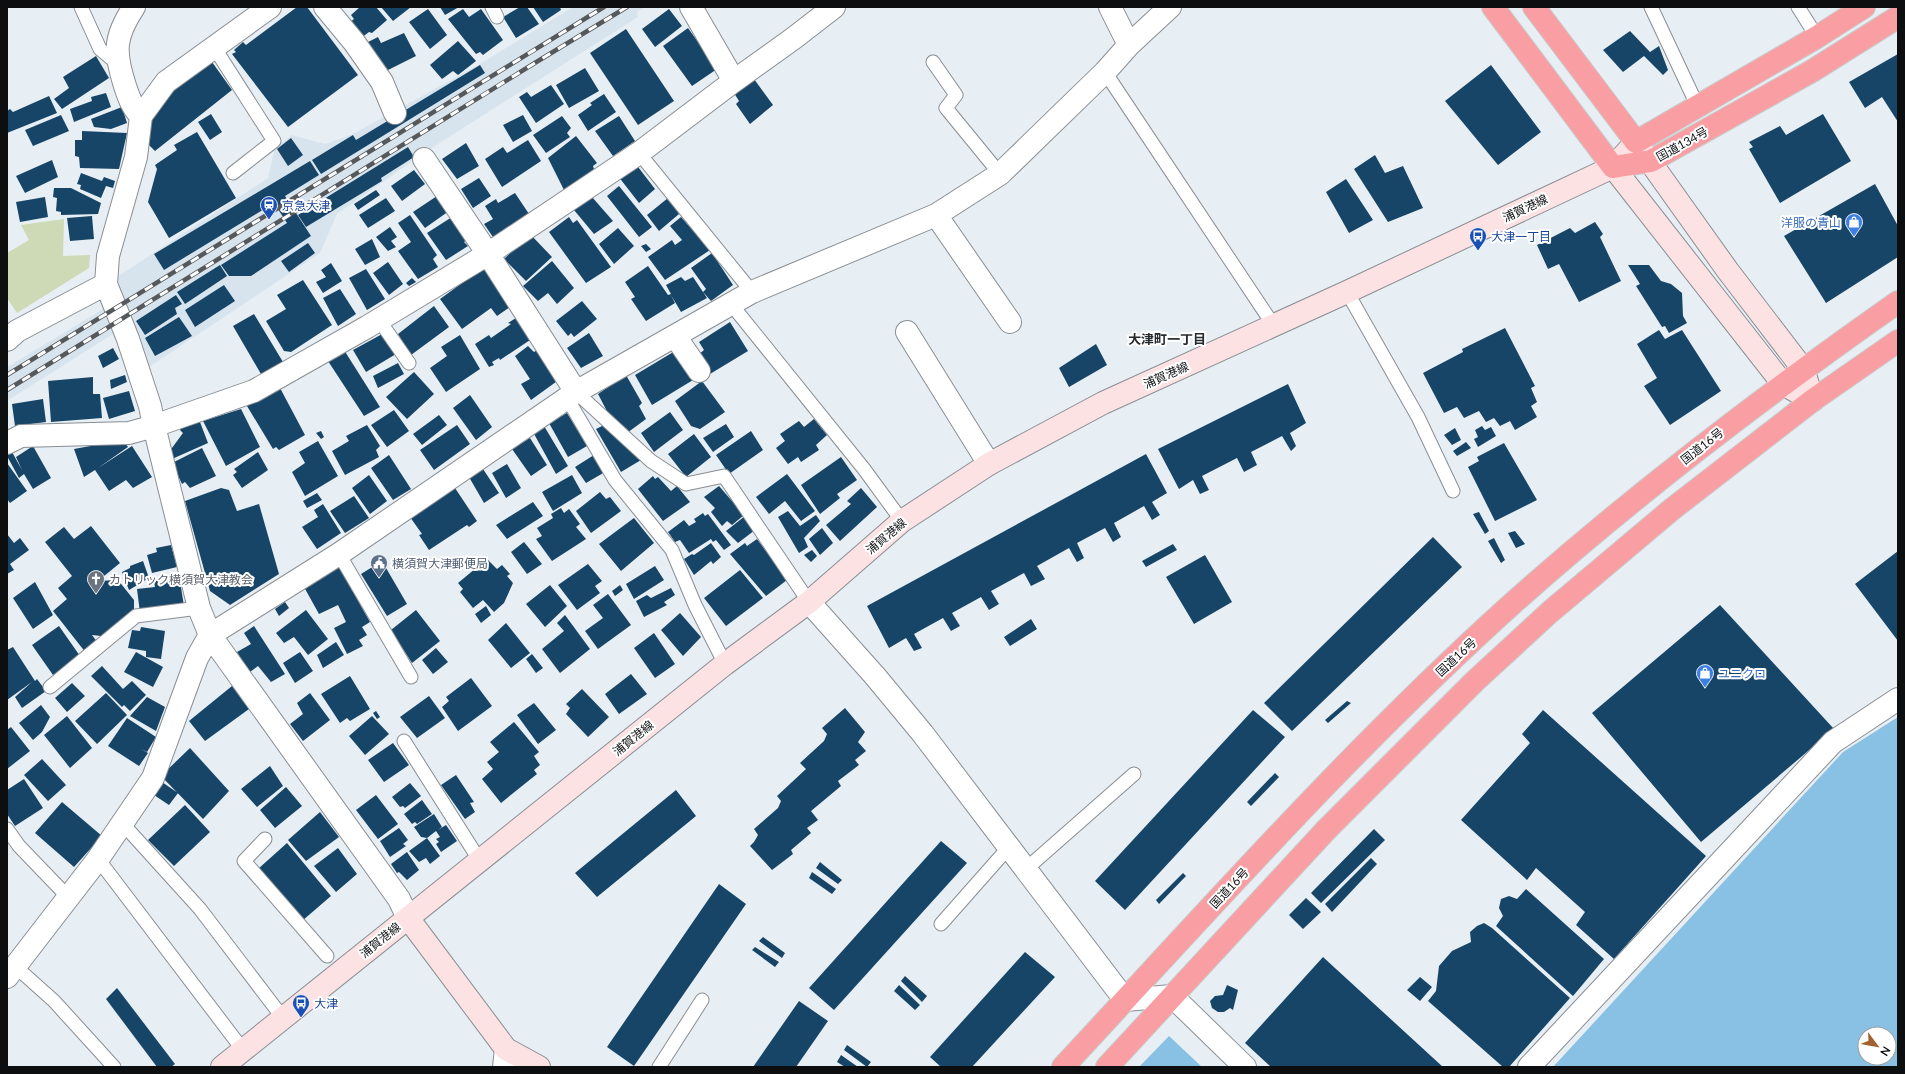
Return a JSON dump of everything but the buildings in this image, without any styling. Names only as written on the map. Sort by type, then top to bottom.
[{"type":"highway","points":[[1493,7],[1613,167]]},
{"type":"highway","points":[[1534,7],[1636,142]]},
{"type":"highway","name":"国道134号","points":[[1636,142],[1817,37],[1864,7]]},
{"type":"highway","name":"国道134号","points":[[1613,167],[1651,161],[1812,71],[1898,17]]},
{"type":"highway","name":"国道16号","points":[[1063,1067],[1319,792],[1392,718],[1516,600],[1619,513],[1732,422],[1803,369],[1898,302]]},
{"type":"highway","points":[[1107,1067],[1364,790],[1474,681],[1550,612],[1635,540],[1749,448],[1813,400],[1898,341]]},
{"type":"main road","name":"浦賀港線","points":[[222,1067],[725,664],[809,602],[902,521],[990,464],[1104,403],[1348,292],[1613,167],[1636,142]]},
{"type":"main road","points":[[1636,142],[1728,271],[1803,369],[1813,400]]},
{"type":"main road","points":[[1613,167],[1783,384],[1813,400]]},
{"type":"main road","points":[[408,918],[505,1058],[538,1067]]},
{"type":"street","points":[[134,7],[126,19],[117,42],[118,64],[133,108],[141,116]]},
{"type":"street","points":[[270,7],[166,82],[141,116],[136,157],[108,256],[106,284],[128,339],[150,406],[199,608],[210,635],[399,899],[408,918]]},
{"type":"street","points":[[325,7],[354,42],[382,82],[395,113]]},
{"type":"street","points":[[691,7],[734,81]]},
{"type":"street","points":[[7,443],[21,436],[129,433],[154,426],[254,391],[379,320],[488,254],[639,153],[834,7]]},
{"type":"street","points":[[1110,7],[1129,45]]},
{"type":"street","points":[[11,972],[98,859],[153,778],[197,658],[210,635],[339,554],[572,395],[752,292],[936,215],[1000,174],[1105,72],[1129,45],[1170,7]]},
{"type":"street","points":[[424,159],[488,254],[572,395]]},
{"type":"street","points":[[936,215],[1010,322]]},
{"type":"street","points":[[7,340],[17,331],[106,284]]},
{"type":"street","points":[[907,332],[990,464]]},
{"type":"street","points":[[675,336],[699,371]]},
{"type":"street","points":[[809,602],[908,715],[1125,1000],[1172,996],[1245,1067]]},
{"type":"street","points":[[1529,1067],[1833,742],[1898,699]]},
{"type":"lane","points":[[81,7],[100,49],[118,64]]},
{"type":"lane","points":[[1651,7],[1698,106]]},
{"type":"lane","points":[[1798,7],[1817,37]]},
{"type":"lane","points":[[214,47],[274,141],[232,173]]},
{"type":"lane","points":[[933,62],[956,96],[946,108],[1000,174]]},
{"type":"lane","points":[[1105,72],[1274,326]]},
{"type":"lane","points":[[639,153],[752,292]]},
{"type":"lane","points":[[1348,292],[1418,417],[1453,491]]},
{"type":"lane","points":[[731,304],[864,470],[902,521]]},
{"type":"lane","points":[[379,320],[409,363]]},
{"type":"lane","points":[[572,395],[651,461],[686,484],[724,476],[809,602]]},
{"type":"lane","points":[[572,395],[614,480],[672,550],[695,605],[725,664]]},
{"type":"lane","points":[[339,554],[410,678]]},
{"type":"lane","points":[[50,687],[136,616],[199,608]]},
{"type":"lane","points":[[404,741],[480,860]]},
{"type":"lane","points":[[1026,869],[1134,774]]},
{"type":"lane","points":[[123,824],[200,909],[283,1018]]},
{"type":"lane","points":[[7,829],[19,846],[69,898]]},
{"type":"lane","points":[[265,839],[244,861],[327,956]]},
{"type":"lane","points":[[941,924],[1009,847]]},
{"type":"lane","points":[[98,859],[243,1050]]},
{"type":"lane","points":[[11,972],[54,1001],[114,1067]]},
{"type":"lane","points":[[659,1067],[702,1000]]},
{"type":"shaded area","points":[[573,7],[645,7],[637,12],[638,17],[427,151],[337,214],[320,253],[149,367],[117,277],[268,178],[275,148],[292,135],[325,144],[353,134],[480,64]]},
{"type":"shaded area","points":[[103,309],[113,334],[7,401],[7,367]]},
{"type":"green space","points":[[64,219],[63,256],[90,255],[89,268],[17,313],[7,298],[7,253],[29,240],[21,225]]},
{"type":"water","points":[[1898,717],[1898,1067],[1553,1067],[1843,752]]},
{"type":"water","points":[[1169,1036],[1202,1067],[1139,1067]]},
{"type":"railway","points":[[7,375],[604,7]]},
{"type":"railway","points":[[7,390],[627,7]]},
{"type":"place","name":"京急大津","points":[[269,220]]},
{"type":"place","name":"洋服の青山","points":[[1854,237]]},
{"type":"place","name":"大津一丁目","points":[[1478,251]]},
{"type":"place","name":"横須賀大津郵便局","points":[[379,578]]},
{"type":"place","name":"カトリック横須賀大津教会","points":[[96,594]]},
{"type":"place","name":"ユニクロ","points":[[1705,688]]},
{"type":"place","name":"大津","points":[[301,1018]]},
{"type":"district","name":"大津町一丁目","points":[[1167,339]]}]
